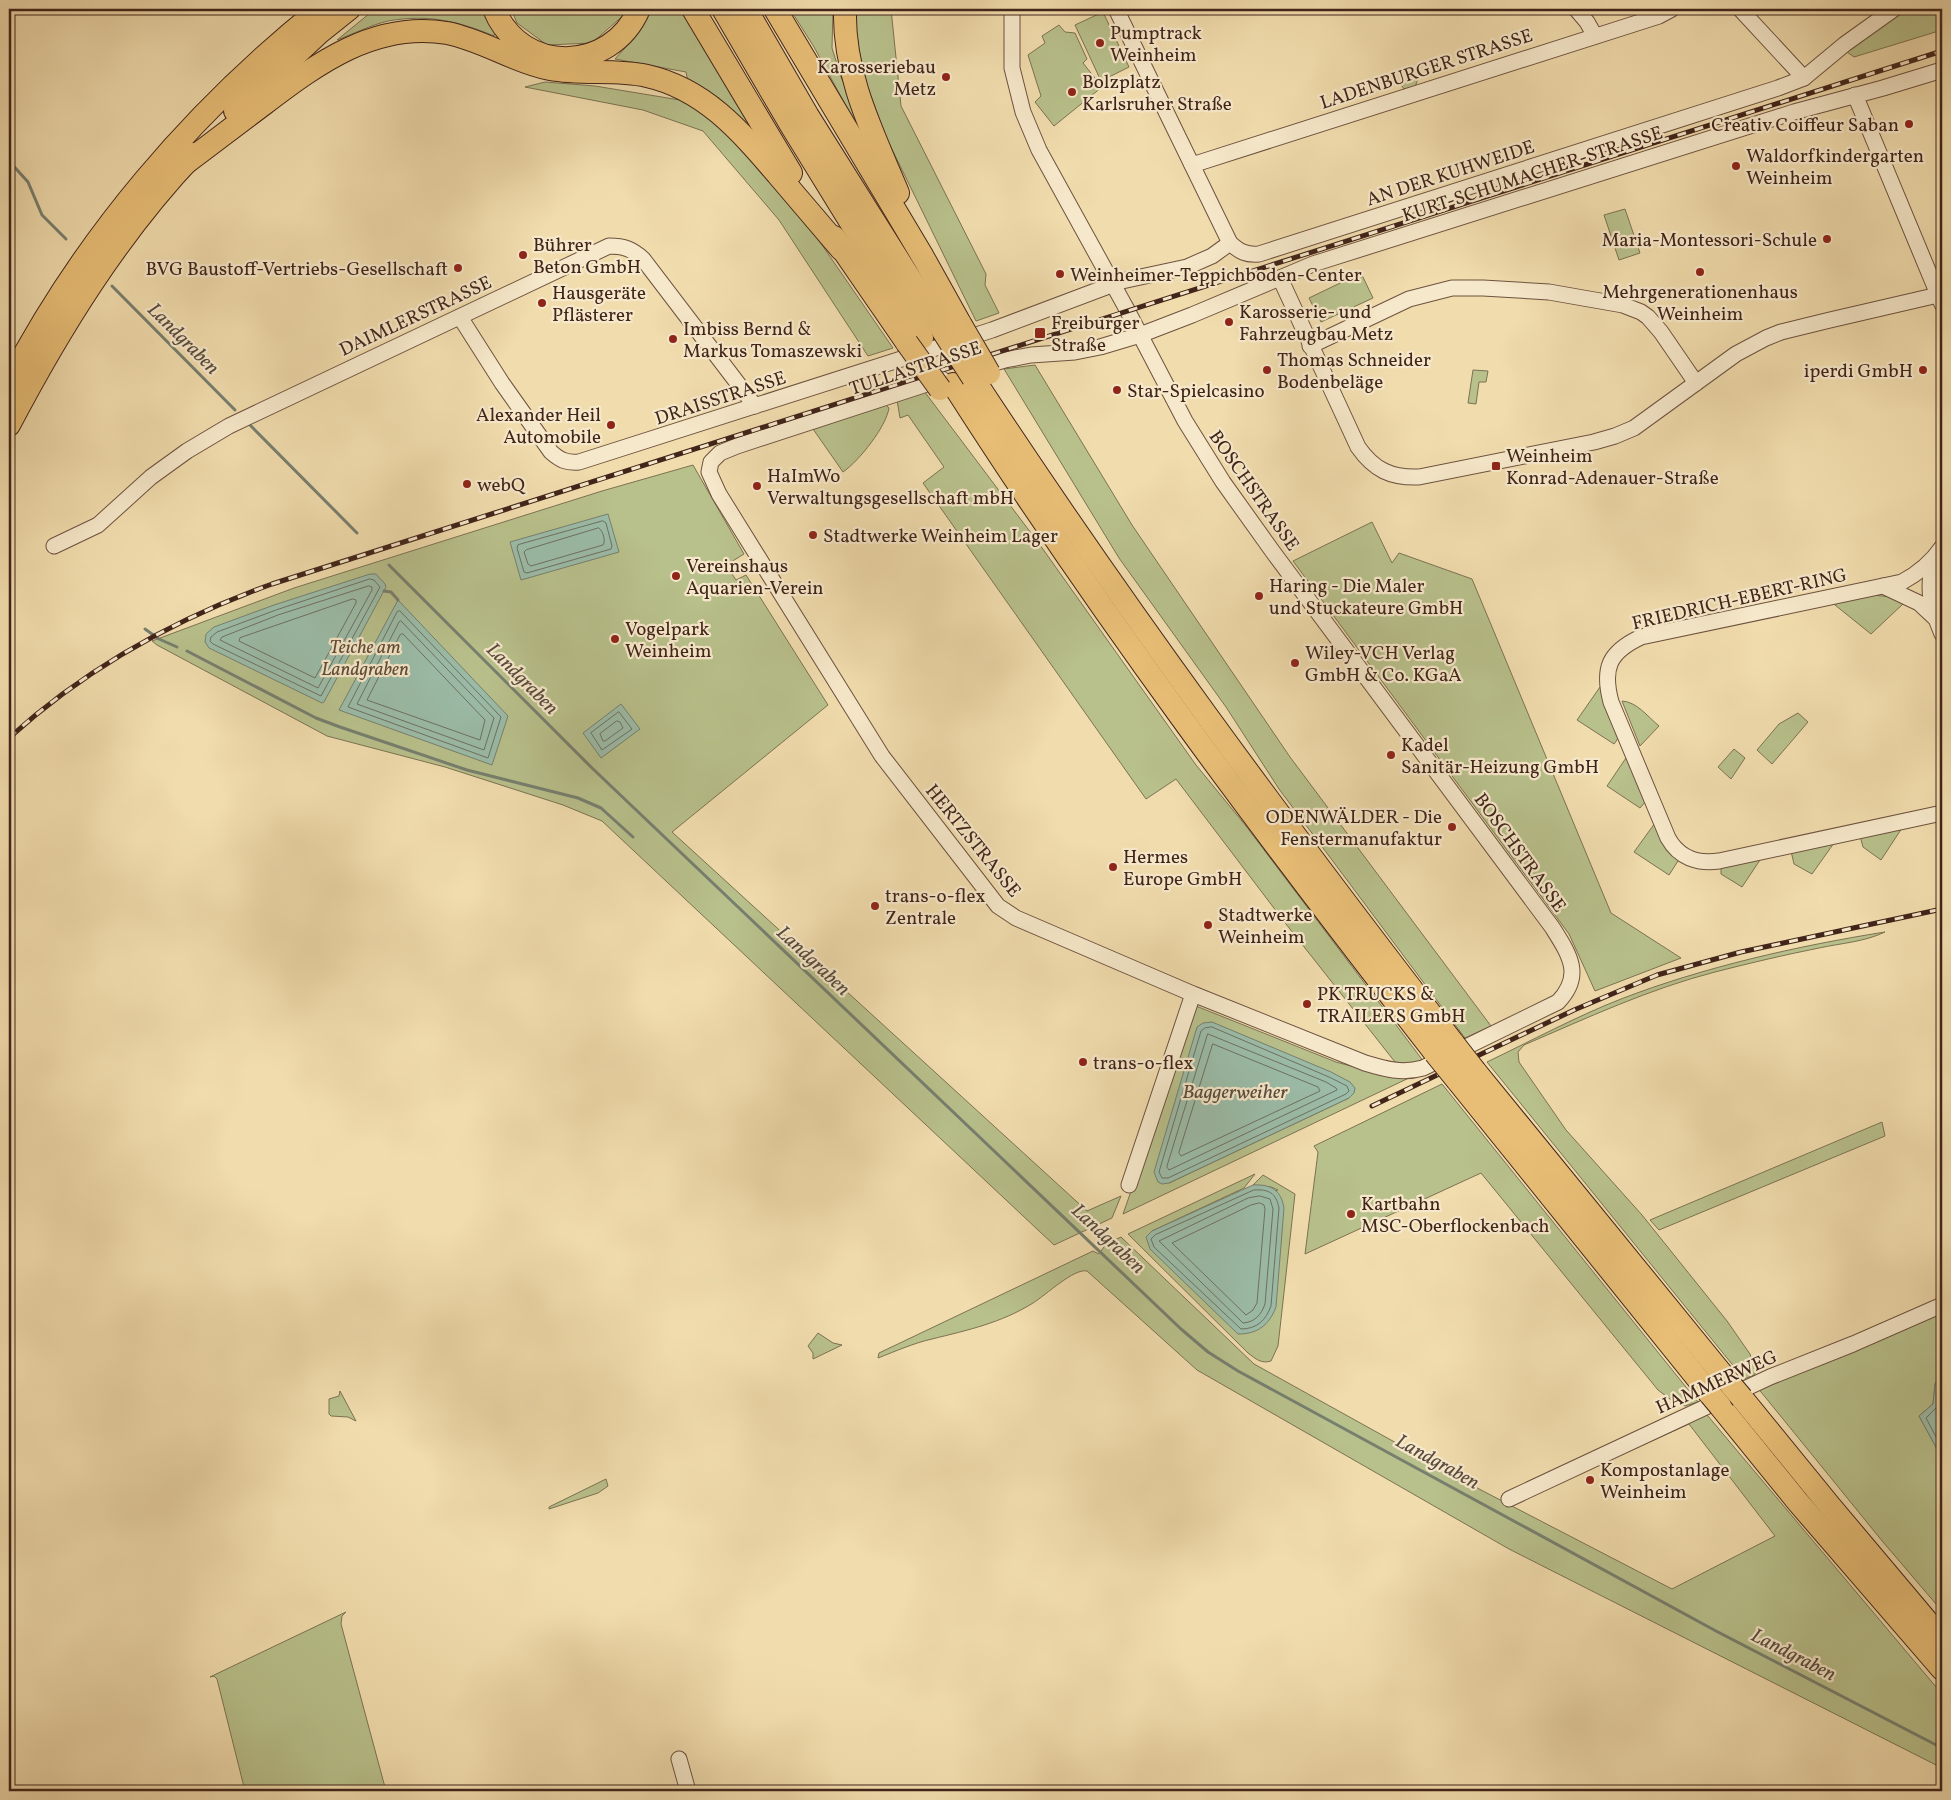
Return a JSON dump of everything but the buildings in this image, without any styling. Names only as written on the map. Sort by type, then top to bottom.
[{"type":"highway","points":[[288,35],[310,9]]},
{"type":"highway","points":[[9,383],[41,326],[70,280],[111,222],[158,163],[234,84],[320,9]]},
{"type":"highway","points":[[9,425],[79,301],[127,233],[183,165],[229,116],[319,33],[350,9]]},
{"type":"highway","points":[[494,9],[506,29],[521,44],[542,54],[564,59],[586,56],[607,47],[624,33],[639,9]]},
{"type":"highway","points":[[693,9],[777,152],[841,249]]},
{"type":"highway","points":[[723,9],[792,127],[934,334],[964,381],[1011,475],[1059,547],[1223,776],[1345,938],[1437,1055],[1466,1076],[1601,1228],[1836,1514],[1942,1639]]},
{"type":"highway","points":[[746,9],[934,334],[964,381],[1015,419],[1063,514],[1241,763],[1437,1055]]},
{"type":"highway","points":[[775,9],[923,257]]},
{"type":"highway","points":[[846,9],[846,42],[855,87],[923,257],[934,334]]},
{"type":"highway","points":[[183,165],[300,77],[348,47],[375,37],[398,32],[436,32],[469,39],[525,62],[549,69],[575,72],[630,73],[661,79],[685,89],[708,103],[735,127],[841,249],[934,334]]},
{"type":"highway","points":[[1466,1076],[1715,1400],[1797,1501],[1942,1669]]},
{"type":"street","points":[[1012,9],[1012,68],[1023,112],[1039,150],[1140,335]]},
{"type":"street","points":[[1112,284],[1187,267],[1212,256],[1230,243],[1116,9]]},
{"type":"street","points":[[1576,9],[1588,22],[1596,36]]},
{"type":"street","name":"LADENBURGER STRASSE","points":[[1192,165],[1660,16],[1672,9]]},
{"type":"street","points":[[1740,9],[1804,78]]},
{"type":"street","name":"AN DER KUHWEIDE","points":[[1230,243],[1239,251],[1248,254],[1258,254],[1778,88],[1804,78],[1894,9]]},
{"type":"street","name":"KURT-SCHUMACHER-STRASSE","points":[[1140,335],[1313,264],[1682,146],[1942,70]]},
{"type":"street","points":[[1280,278],[1358,447],[1366,459],[1384,472],[1406,478],[1419,477],[1594,442],[1615,436],[1634,428],[1752,344],[1781,332],[1940,300],[1855,95]]},
{"type":"street","name":"DAIMLERSTRASSE","points":[[54,546],[98,525],[151,477],[186,450],[229,426],[609,246],[622,246],[633,250],[643,259],[755,406]]},
{"type":"street","name":"DRAISSTRASSE","points":[[460,317],[502,382],[551,452],[559,460],[568,463],[579,462],[992,330],[1112,284]]},
{"type":"street","points":[[1310,346],[1409,299],[1452,288],[1549,292],[1622,305],[1641,312],[1661,332],[1696,383]]},
{"type":"street","name":"TULLASTRASSE","points":[[711,462],[720,453],[737,446],[1005,360],[1031,355],[1083,350],[1140,335]]},
{"type":"street","name":"BOSCHSTRASSE","points":[[1140,335],[1173,400],[1222,482],[1533,899],[1568,951],[1572,967],[1571,982],[1564,996],[1558,1002],[1437,1055]]},
{"type":"street","name":"HERTZSTRASSE","points":[[711,462],[709,472],[719,494],[882,756],[991,898],[1002,909],[1016,918],[1193,994],[1365,1063],[1393,1071],[1413,1070],[1437,1055]]},
{"type":"street","name":"FRIEDRICH-EBERT-RING","points":[[1942,547],[1933,560],[1918,574],[1902,582],[1641,637],[1628,643],[1613,656],[1609,665],[1606,684],[1611,702],[1668,838],[1675,849],[1690,859],[1707,862],[1719,861],[1942,813]]},
{"type":"street","name":"FRIEDRICH-EBERT-RING","points":[[1933,560],[1929,582],[1930,601],[1942,634]]},
{"type":"street","name":"FRIEDRICH-EBERT-RING","points":[[1883,586],[1919,603],[1935,618]]},
{"type":"street","points":[[1129,1185],[1193,994]]},
{"type":"street","name":"HAMMERWEG","points":[[1509,1499],[1770,1377],[1942,1305]]},
{"type":"street","points":[[679,1758],[688,1791]]},
{"type":"green space","points":[[375,9],[485,9],[496,27],[494,36],[468,26],[442,20],[403,19],[369,27],[337,40]]},
{"type":"green space","points":[[511,9],[627,9],[626,13],[592,43],[547,45],[517,23]]},
{"type":"green space","points":[[649,9],[686,9],[777,166],[723,126],[811,229],[893,348],[868,356],[779,220],[703,131],[643,110],[525,87],[545,82],[595,86],[692,102],[686,72],[615,59],[640,30]]},
{"type":"green space","points":[[790,9],[833,9],[832,48],[841,77],[886,179],[814,47]]},
{"type":"green space","points":[[854,9],[891,9],[901,106],[986,274],[985,285],[999,313],[976,321],[885,135],[867,85],[859,53]]},
{"type":"green space","points":[[1901,9],[1942,9],[1942,30],[1854,57],[1847,52],[1848,47]]},
{"type":"green space","name":"Pumptrack Weinheim","points":[[1103,12],[1129,67],[1101,81],[1075,25]]},
{"type":"green space","points":[[1059,25],[1065,32],[1075,33],[1087,59],[1083,63],[1102,87],[1054,126],[1035,102],[1041,96],[1028,55],[1045,43],[1042,36]]},
{"type":"green space","points":[[1410,66],[1416,70],[1419,76],[1415,87],[1404,89],[1401,85],[1409,75],[1406,67]]},
{"type":"green space","points":[[1625,209],[1640,253],[1619,260],[1604,215]]},
{"type":"green space","points":[[1361,273],[1373,298],[1321,322],[1309,298]]},
{"type":"green space","points":[[1035,365],[1132,525],[1290,757],[1491,1026],[1465,1038],[1279,789],[1226,707],[1119,558],[1004,369]]},
{"type":"green space","points":[[1473,370],[1488,371],[1486,382],[1479,382],[1476,404],[1468,403]]},
{"type":"green space","points":[[924,391],[1040,545],[1196,765],[1246,826],[1424,1062],[1411,1064],[1395,1062],[1286,924],[1176,779],[1146,799],[923,483],[944,467],[908,415],[900,418],[897,400]]},
{"type":"green space","points":[[885,404],[889,408],[887,416],[877,434],[864,452],[843,472],[813,429]]},
{"type":"green space","name":"Teiche am Landgraben","points":[[693,465],[744,554],[726,565],[736,580],[746,575],[828,705],[672,832],[1087,1211],[1121,1196],[1112,1218],[1054,1245],[602,821],[563,805],[445,767],[327,736],[152,641],[294,588],[602,491]]},
{"type":"green space","points":[[1372,522],[1392,563],[1399,553],[1472,579],[1611,913],[1681,958],[1595,991],[1569,934],[1293,561]]},
{"type":"green space","points":[[1873,595],[1892,597],[1904,603],[1871,634],[1835,605],[1835,602]]},
{"type":"green space","points":[[1600,687],[1619,737],[1614,744],[1577,720]]},
{"type":"green space","points":[[1622,701],[1637,707],[1659,726],[1640,746]]},
{"type":"green space","points":[[1798,713],[1808,722],[1772,764],[1757,750],[1779,724]]},
{"type":"green space","points":[[1734,749],[1745,758],[1731,779],[1718,767]]},
{"type":"green space","points":[[1628,755],[1646,801],[1640,808],[1607,786]]},
{"type":"green space","points":[[1655,823],[1680,858],[1669,875],[1634,852]]},
{"type":"green space","points":[[1902,828],[1881,860],[1863,847],[1860,836]]},
{"type":"green space","points":[[1834,843],[1812,874],[1794,864],[1791,851]]},
{"type":"green space","points":[[1762,857],[1742,887],[1721,874],[1721,866]]},
{"type":"green space","points":[[1885,932],[1861,940],[1793,953],[1690,979],[1618,1005],[1524,1045],[1518,1052],[1519,1062],[1566,1130],[1642,1215],[1727,1321],[1750,1354],[1756,1372],[1754,1375],[1744,1379],[1487,1062],[1587,1013],[1685,977],[1785,951]]},
{"type":"green space","name":"Baggerweiher","points":[[1196,1006],[1336,1062],[1362,1069],[1411,1077],[1123,1214]],"holes":[[[1354,1093],[1349,1098],[1169,1183]]]},
{"type":"green space","points":[[1442,1084],[1698,1402],[1685,1406],[1670,1399],[1658,1390],[1481,1173],[1305,1254],[1318,1152],[1314,1146]]},
{"type":"green space","points":[[1882,1122],[1885,1136],[1659,1230],[1650,1220]]},
{"type":"green space","points":[[1255,1174],[1244,1188],[1152,1231],[1278,1190],[1271,1187],[1253,1185],[1263,1175],[1295,1194],[1278,1346],[1271,1361],[1267,1362],[1259,1360],[1248,1353],[1128,1234]]},
{"type":"green space","points":[[1121,1237],[1254,1364],[1481,1490],[1672,1589],[1775,1536],[1689,1424],[1571,1478],[1702,1409],[1942,1694],[1942,1768],[1509,1549],[1197,1370],[1087,1271],[1081,1271],[1068,1278],[1033,1303],[1009,1316],[971,1329],[905,1347],[878,1358],[879,1353],[1093,1251],[1099,1254],[1106,1244]]},
{"type":"green space","points":[[1942,1311],[1942,1372],[1935,1384],[1933,1404],[1919,1416],[1942,1458],[1942,1611],[1883,1542],[1757,1387]]},
{"type":"green space","points":[[818,1333],[833,1343],[842,1345],[813,1359],[813,1353],[808,1346]]},
{"type":"green space","points":[[340,1391],[356,1421],[348,1417],[331,1416],[329,1414],[329,1399],[339,1396]]},
{"type":"green space","points":[[606,1479],[608,1486],[598,1493],[549,1509],[549,1507]]},
{"type":"green space","points":[[346,1612],[342,1616],[341,1624],[386,1791],[245,1791],[217,1679],[214,1676],[210,1677]]},
{"type":"water","points":[[608,514],[619,552],[521,580],[510,542]]},
{"type":"water","points":[[370,574],[376,574],[386,587],[322,703],[209,648],[205,642],[206,634],[214,627],[274,605]]},
{"type":"water","points":[[398,600],[508,716],[492,765],[339,710]]},
{"type":"water","points":[[621,704],[640,729],[601,758],[583,733]]},
{"type":"water","name":"Baggerweiher","points":[[1212,1022],[1331,1072],[1350,1082],[1355,1088],[1354,1093],[1349,1098],[1169,1183],[1162,1184],[1158,1182],[1154,1172],[1197,1027],[1203,1023]]},
{"type":"water","points":[[1253,1185],[1274,1189],[1283,1202],[1276,1307],[1270,1319],[1262,1327],[1245,1334],[1238,1334],[1150,1249],[1146,1237],[1152,1231]]},
{"type":"water","points":[[1942,1372],[1942,1458],[1919,1416],[1933,1404],[1935,1384]]},
{"type":"waterway","name":"Landgraben","points":[[9,161],[28,182],[42,215],[66,239]]},
{"type":"waterway","name":"Landgraben","points":[[112,286],[235,410]]},
{"type":"waterway","name":"Landgraben","points":[[250,425],[357,533]]},
{"type":"waterway","name":"Landgraben","points":[[389,565],[591,767],[1181,1329],[1208,1352],[1238,1371],[1716,1631],[1942,1748]]},
{"type":"waterway","points":[[384,591],[391,592],[398,600]]},
{"type":"waterway","points":[[145,629],[159,639],[177,647]]},
{"type":"waterway","points":[[187,651],[316,718],[467,770],[578,798],[601,808],[633,837]]},
{"type":"railway","points":[[9,738],[69,690],[133,648],[201,613],[272,584],[1942,51]]},
{"type":"railway","points":[[1372,1106],[1574,1010],[1657,975],[1741,952],[1942,909]]},
{"type":"place","name":"Pumptrack Weinheim","points":[[1100,43]]},
{"type":"place","name":"Karosseriebau Metz","points":[[946,77]]},
{"type":"place","name":"Bolzplatz Karlsruher Straße","points":[[1072,92]]},
{"type":"place","name":"Creativ Coiffeur Saban","points":[[1909,124]]},
{"type":"place","name":"Waldorfkindergarten Weinheim","points":[[1736,166]]},
{"type":"place","name":"Maria-Montessori-Schule","points":[[1827,239]]},
{"type":"place","name":"Bührer Beton GmbH","points":[[523,255]]},
{"type":"place","name":"BVG Baustoff-Vertriebs-Gesellschaft","points":[[458,268]]},
{"type":"place","name":"Mehrgenerationenhaus Weinheim","points":[[1700,272]]},
{"type":"place","name":"Weinheimer-Teppichboden-Center","points":[[1060,274]]},
{"type":"place","name":"Hausgeräte Pflästerer","points":[[542,303]]},
{"type":"place","name":"Karosserie- und Fahrzeugbau Metz","points":[[1229,322]]},
{"type":"place","name":"Freiburger Straße","points":[[1040,333]]},
{"type":"place","name":"Imbiss Bernd & Markus Tomaszewski","points":[[673,339]]},
{"type":"place","name":"Thomas Schneider Bodenbeläge","points":[[1267,370]]},
{"type":"place","name":"iperdi GmbH","points":[[1923,370]]},
{"type":"place","name":"Star-Spielcasino","points":[[1117,390]]},
{"type":"place","name":"Alexander Heil Automobile","points":[[611,425]]},
{"type":"place","name":"Weinheim Konrad-Adenauer-Straße","points":[[1496,466]]},
{"type":"place","name":"webQ","points":[[467,484]]},
{"type":"place","name":"HaImWo Verwaltungsgesellschaft mbH","points":[[757,486]]},
{"type":"place","name":"Stadtwerke Weinheim Lager","points":[[813,535]]},
{"type":"place","name":"Vereinshaus Aquarien-Verein","points":[[676,576]]},
{"type":"place","name":"Haring - Die Maler und Stuckateure GmbH","points":[[1259,596]]},
{"type":"place","name":"Vogelpark Weinheim","points":[[615,639]]},
{"type":"place","name":"Wiley-VCH Verlag GmbH & Co. KGaA","points":[[1295,663]]},
{"type":"place","name":"Kadel Sanitär-Heizung GmbH","points":[[1391,755]]},
{"type":"place","name":"ODENWÄLDER - Die Fenstermanufaktur","points":[[1452,827]]},
{"type":"place","name":"Hermes Europe GmbH","points":[[1113,867]]},
{"type":"place","name":"trans-o-flex Zentrale","points":[[875,906]]},
{"type":"place","name":"Stadtwerke Weinheim","points":[[1208,925]]},
{"type":"place","name":"PK TRUCKS & TRAILERS GmbH","points":[[1307,1004]]},
{"type":"place","name":"trans-o-flex","points":[[1083,1062]]},
{"type":"place","name":"Kartbahn MSC-Oberflockenbach","points":[[1351,1214]]},
{"type":"place","name":"Kompostanlage Weinheim","points":[[1590,1480]]}]
